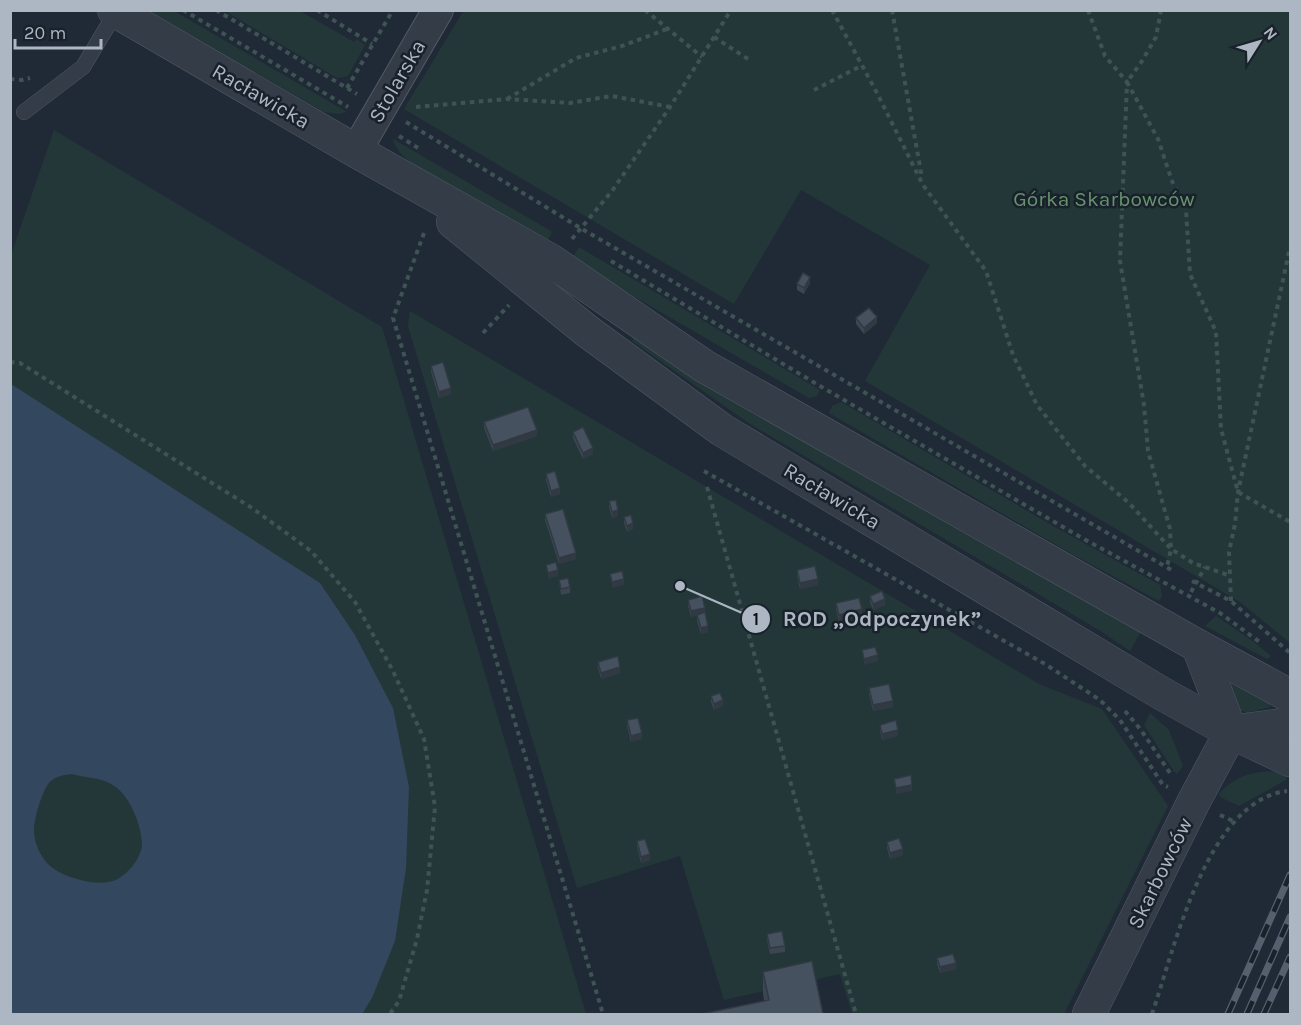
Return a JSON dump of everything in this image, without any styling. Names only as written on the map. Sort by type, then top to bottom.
[{"type":"street","name":"Stolarska","points":[[356,152],[438,10]]},
{"type":"street","name":"Racławicka","points":[[115,11],[356,152],[550,260],[704,366],[1290,696]]},
{"type":"street","name":"Racławicka","points":[[408,181],[434,207],[608,347],[722,430],[1161,693],[1231,732],[1290,760]]},
{"type":"street","points":[[608,347],[612,332],[620,323],[641,321]]},
{"type":"street","points":[[1198,646],[1231,732],[1290,724]]},
{"type":"street","name":"Skarbowców","points":[[1089,1014],[1194,801],[1231,732]]},
{"type":"lane","points":[[24,112],[83,67],[115,11]]},
{"type":"path","points":[[183,10],[350,108]]},
{"type":"path","points":[[216,10],[363,97]]},
{"type":"path","points":[[317,10],[372,44]]},
{"type":"path","points":[[347,88],[393,10]]},
{"type":"path","points":[[645,10],[702,57]]},
{"type":"path","points":[[567,236],[574,241],[612,191],[670,107],[731,10]]},
{"type":"path","points":[[832,10],[923,185],[987,271],[1013,356],[1037,405],[1085,466],[1129,503],[1171,549],[1193,563],[1228,575]]},
{"type":"path","points":[[892,10],[923,185]]},
{"type":"path","points":[[1088,10],[1105,56],[1127,82],[1158,139],[1172,181],[1186,210],[1190,274],[1216,332],[1221,429],[1238,492],[1290,522]]},
{"type":"path","points":[[1161,10],[1156,37],[1127,82],[1120,261],[1144,405],[1148,450],[1170,529],[1171,549],[1167,567]]},
{"type":"path","points":[[507,99],[576,58],[622,46],[667,29]]},
{"type":"path","points":[[714,37],[748,59]]},
{"type":"path","points":[[814,90],[861,66]]},
{"type":"path","points":[[409,107],[507,99],[570,103],[612,96],[670,107]]},
{"type":"path","points":[[400,119],[582,229],[1173,571]]},
{"type":"path","points":[[389,131],[426,152]]},
{"type":"path","points":[[434,207],[393,318],[603,1014]]},
{"type":"path","points":[[1231,602],[1228,575],[1229,552],[1238,492],[1290,247]]},
{"type":"path","points":[[607,260],[1082,538],[1220,613],[1263,644]]},
{"type":"path","points":[[10,362],[20,363],[252,508],[311,551],[355,602],[393,671],[424,739],[435,807],[427,890],[417,939],[399,1001],[390,1014]]},
{"type":"path","points":[[704,471],[1045,664],[1100,700],[1120,720],[1163,784],[1171,788]]},
{"type":"path","points":[[707,488],[856,1014]]},
{"type":"path","points":[[1191,592],[1194,582],[1205,567]]},
{"type":"path","points":[[1194,582],[1231,602],[1290,653]]},
{"type":"path","points":[[1120,720],[1125,711],[1141,730],[1175,784]]},
{"type":"path","points":[[1152,1014],[1174,941],[1202,874],[1233,821],[1256,803],[1272,795],[1290,791]]},
{"type":"green space","name":"Górka Skarbowców","points":[[464,10],[1290,11],[1290,643],[1240,602],[865,381],[930,265],[801,190],[734,304],[404,109]]},
{"type":"green space","points":[[150,11],[174,11],[347,112],[339,114],[324,112]]},
{"type":"green space","points":[[225,11],[300,11],[354,42],[357,39],[365,45],[348,76],[337,78]]},
{"type":"green space","points":[[54,130],[382,327],[586,1014],[11,1014],[10,258]]},
{"type":"green space","points":[[393,139],[551,231],[546,244],[415,167],[399,151]]},
{"type":"green space","points":[[579,247],[820,390],[817,396],[809,398],[571,260]]},
{"type":"green space","points":[[410,311],[1039,684],[1102,709],[1168,806],[1064,1014],[852,1014],[840,974],[724,1000],[680,856],[577,888],[408,326]]},
{"type":"green space","points":[[635,335],[1143,628],[1130,651],[1099,630],[750,424],[632,341]]},
{"type":"green space","points":[[841,402],[1053,526],[1160,585],[1162,596],[1159,601],[1072,554],[829,413],[832,406]]},
{"type":"green space","points":[[1216,616],[1271,656],[1267,659],[1205,626]]},
{"type":"green space","points":[[1224,680],[1271,704],[1270,707],[1247,713],[1240,710]]},
{"type":"green space","points":[[1150,713],[1169,730],[1183,766],[1177,774],[1144,725]]},
{"type":"green space","points":[[1276,771],[1287,776],[1286,780],[1239,806],[1220,797],[1219,793],[1239,778],[1259,772]]},
{"type":"water","points":[[11,384],[320,583],[355,635],[393,708],[409,787],[406,868],[395,941],[372,998],[362,1014],[11,1014]],"holes":[[[72,774],[111,784],[123,794],[133,810],[139,827],[141,849],[137,860],[118,879],[105,883],[93,882],[64,874],[46,862],[37,845],[34,836],[35,820],[48,784],[53,779]]]},
{"type":"building","points":[[803,273],[810,277],[804,288],[797,284]]},
{"type":"building","points":[[869,308],[877,317],[864,328],[856,318]]},
{"type":"building","points":[[443,362],[451,388],[439,392],[431,366]]},
{"type":"building","points":[[528,407],[537,430],[493,445],[484,422]]},
{"type":"building","points":[[583,427],[593,448],[583,453],[573,432]]},
{"type":"building","points":[[555,471],[560,488],[551,491],[546,474]]},
{"type":"building","points":[[616,500],[618,510],[612,512],[609,501]]},
{"type":"building","points":[[563,509],[576,553],[559,558],[545,514]]},
{"type":"building","points":[[631,515],[633,523],[627,526],[624,517]]},
{"type":"building","points":[[556,562],[558,570],[548,573],[546,565]]},
{"type":"building","points":[[815,566],[818,579],[800,583],[797,570]]},
{"type":"building","points":[[622,571],[624,579],[612,582],[610,574]]},
{"type":"building","points":[[568,578],[570,587],[561,589],[559,580]]},
{"type":"building","points":[[882,591],[885,599],[873,604],[870,596]]},
{"type":"building","points":[[702,596],[705,608],[691,611],[688,600]]},
{"type":"building","points":[[859,598],[862,609],[839,615],[836,603]]},
{"type":"building","points":[[705,612],[708,626],[701,628],[697,615]]},
{"type":"building","points":[[875,647],[878,655],[864,659],[862,650]]},
{"type":"building","points":[[618,656],[620,667],[601,673],[598,662]]},
{"type":"building","points":[[889,684],[893,701],[873,705],[869,688]]},
{"type":"building","points":[[720,693],[723,700],[714,704],[711,696]]},
{"type":"building","points":[[638,718],[642,733],[631,736],[627,720]]},
{"type":"building","points":[[896,720],[898,730],[882,734],[880,725]]},
{"type":"building","points":[[911,775],[912,785],[896,788],[894,779]]},
{"type":"building","points":[[899,838],[903,849],[890,853],[887,842]]},
{"type":"building","points":[[645,839],[650,854],[641,857],[637,841]]},
{"type":"building","points":[[782,931],[785,946],[770,948],[767,934]]},
{"type":"building","points":[[953,954],[956,963],[940,967],[937,958]]},
{"type":"building","points":[[812,961],[823,1014],[702,1014],[769,1000],[763,972]]},
{"type":"railway","points":[[1228,1014],[1290,875]]},
{"type":"railway","points":[[1247,1014],[1290,917]]},
{"type":"railway","points":[[1264,1014],[1290,957]]},
{"type":"place","name":"ROD „Odpoczynek”","points":[[680,586]]}]
